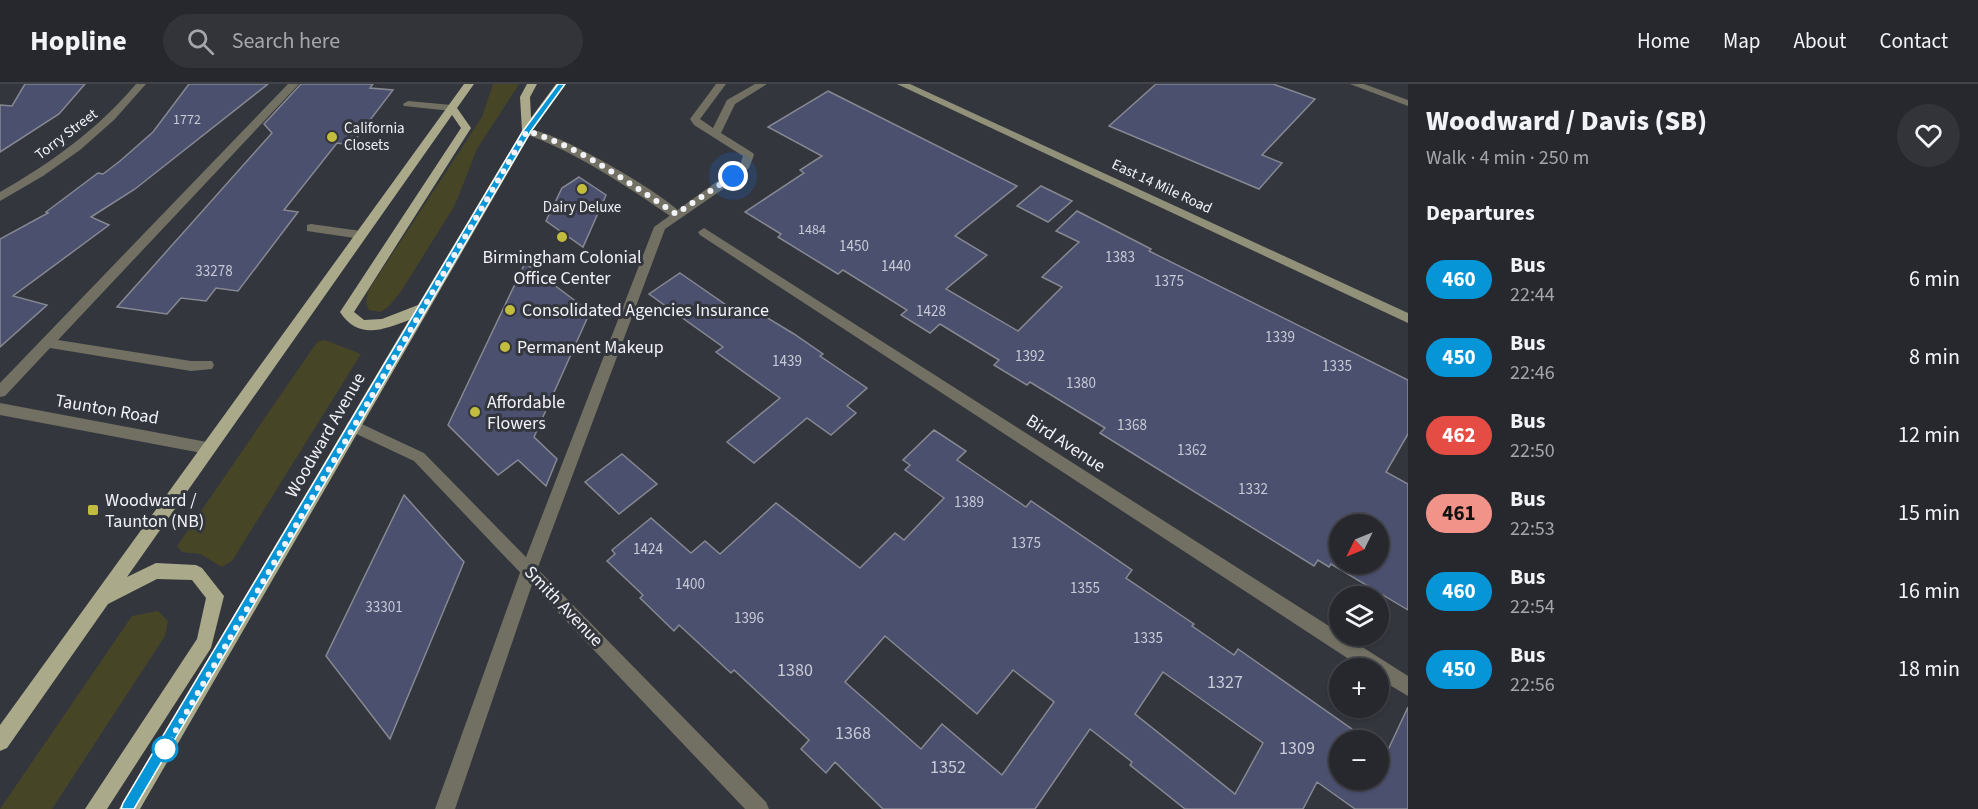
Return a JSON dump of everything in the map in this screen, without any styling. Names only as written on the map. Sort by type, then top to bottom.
[{"type":"main road","points":[[0,741],[468,84]]},
{"type":"main road","points":[[527,131],[525,97],[532,84]]},
{"type":"main road","name":"Woodward Avenue","points":[[129,809],[527,131],[561,84]]},
{"type":"main road","name":"East 14 Mile Road","points":[[902,84],[1408,318]]},
{"type":"main road","points":[[424,308],[388,324],[361,326],[351,321],[347,312],[466,128],[452,108]]},
{"type":"main road","points":[[94,809],[205,642],[215,596],[196,573],[156,570],[102,599]]},
{"type":"street","name":"Torry Street","points":[[0,197],[48,168],[106,124],[141,84]]},
{"type":"street","points":[[0,392],[294,84]]},
{"type":"street","points":[[445,809],[529,570],[660,227],[722,185],[745,166],[749,154],[695,119],[721,84]]},
{"type":"street","points":[[716,133],[731,102],[762,84]]},
{"type":"street","points":[[1355,84],[1408,103]]},
{"type":"street","points":[[408,104],[452,108]]},
{"type":"street","points":[[527,131],[557,140],[577,150],[676,214]]},
{"type":"street","points":[[311,228],[361,235]]},
{"type":"street","name":"Bird Avenue","points":[[704,232],[1408,687]]},
{"type":"street","points":[[48,343],[191,366],[207,365]]},
{"type":"street","name":"Taunton Road","points":[[0,409],[207,448]]},
{"type":"street","name":"Smith Avenue","points":[[353,426],[419,457],[759,809]]},
{"type":"shaded area","points":[[493,84],[519,84],[477,149],[455,205],[400,293],[388,307],[380,312],[369,310],[366,302],[368,291],[482,117]]},
{"type":"shaded area","points":[[325,340],[361,354],[232,561],[222,567],[200,554],[182,552],[177,546],[317,342]]},
{"type":"shaded area","points":[[158,611],[168,621],[165,636],[52,809],[0,809],[132,616]]},
{"type":"building","points":[[25,84],[85,84],[59,114],[0,152],[0,105],[12,106]]},
{"type":"building","points":[[189,84],[268,84],[135,189],[91,217],[109,225],[13,296],[47,305],[0,347],[0,239],[48,213],[46,212],[98,173],[103,174],[120,161],[153,132]]},
{"type":"building","points":[[301,84],[373,84],[370,88],[393,90],[351,145],[337,143],[284,210],[298,212],[238,291],[216,288],[206,301],[181,298],[167,314],[117,307],[272,133],[264,124]]},
{"type":"building","points":[[1156,84],[1273,84],[1315,99],[1262,155],[1282,163],[1259,189],[1109,126]]},
{"type":"building","points":[[828,91],[1017,186],[955,236],[987,255],[946,289],[1018,331],[1062,287],[1042,277],[1079,242],[1056,231],[1077,211],[1151,249],[1149,251],[1408,380],[1408,434],[1386,472],[1408,484],[1408,610],[1389,599],[1389,586],[1368,586],[1348,574],[1389,574],[1389,514],[1329,514],[1329,567],[1318,560],[1314,566],[1100,433],[1105,428],[1030,382],[1027,385],[994,365],[999,360],[940,324],[930,333],[901,315],[907,310],[843,270],[838,274],[778,237],[781,234],[745,212],[804,173],[800,170],[822,156],[768,127]]},
{"type":"building","points":[[579,177],[606,195],[583,247],[546,221],[562,188]]},
{"type":"building","points":[[1041,186],[1072,201],[1048,222],[1017,206]]},
{"type":"building","points":[[525,263],[590,312],[534,437],[557,459],[546,486],[518,460],[498,475],[448,425]]},
{"type":"building","points":[[680,273],[735,311],[738,309],[749,316],[756,311],[794,334],[823,354],[820,356],[867,388],[847,406],[856,413],[831,435],[807,418],[754,463],[727,442],[780,398],[716,352],[723,347],[649,294]]},
{"type":"building","points":[[934,430],[966,451],[957,460],[1026,507],[1031,501],[1132,570],[1126,578],[1194,624],[1192,626],[1234,655],[1238,649],[1329,713],[1329,718],[1336,718],[1353,730],[1329,730],[1329,790],[1389,790],[1389,748],[1408,707],[1408,809],[1355,809],[1317,782],[1303,809],[1185,809],[1130,765],[1132,762],[1090,729],[1035,809],[883,809],[835,762],[826,773],[801,749],[809,740],[734,670],[731,673],[679,625],[674,631],[640,598],[643,595],[607,561],[615,554],[612,550],[651,518],[691,553],[705,541],[720,554],[776,503],[860,568],[895,533],[904,540],[944,498],[905,470],[910,465],[903,460]],"holes":[[[885,636],[977,714],[1013,670],[1054,702],[1002,775],[942,724],[921,749],[845,682]],[[1163,672],[1263,743],[1235,794],[1135,714]]]},
{"type":"building","points":[[622,454],[657,484],[619,514],[585,482]]},
{"type":"building","points":[[404,495],[464,562],[390,739],[326,656]]},
{"type":"bus line","name":"460","points":[[129,809],[527,131],[561,84]]},
{"type":"place","name":"California Closets","points":[[332,137]]},
{"type":"place","name":"Dairy Deluxe","points":[[582,189]]},
{"type":"place","name":"Birmingham Colonial Office Center","points":[[562,237]]},
{"type":"place","name":"Consolidated Agencies Insurance","points":[[510,310]]},
{"type":"place","name":"Permanent Makeup","points":[[505,347]]},
{"type":"place","name":"Affordable Flowers","points":[[475,412]]},
{"type":"place","name":"Woodward / Taunton (NB)","points":[[93,510]]},
{"type":"route","points":[[165,749],[527,131],[557,140],[577,150],[676,214],[733,176]]}]
